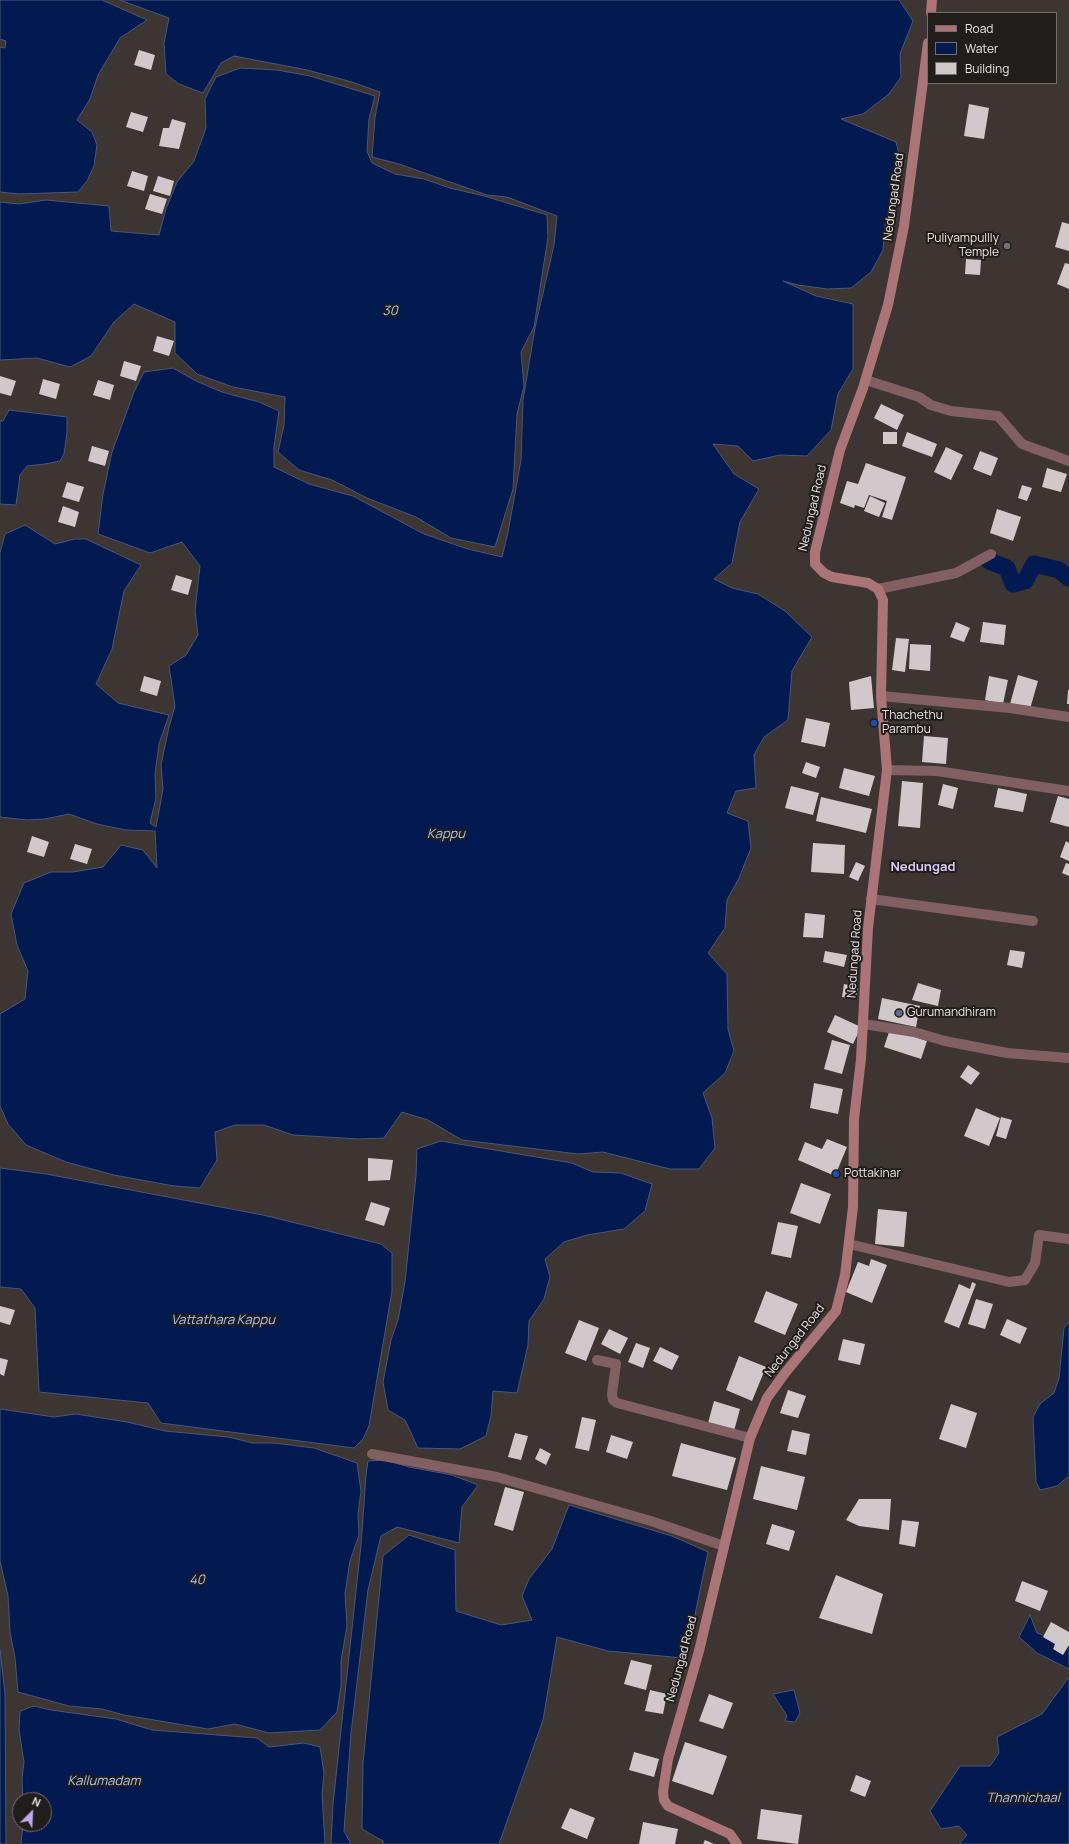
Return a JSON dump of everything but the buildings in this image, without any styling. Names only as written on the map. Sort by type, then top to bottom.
[{"type":"main road","points":[[931,12],[932,0]]},
{"type":"main road","name":"Nedungad Road","points":[[737,1844],[730,1834],[668,1806],[664,1800],[663,1792],[668,1759],[699,1651],[750,1438],[767,1398],[785,1373],[836,1311],[845,1275],[853,1207],[854,1119],[864,1024],[868,928],[887,770],[881,696],[883,600],[878,589],[868,583],[832,577],[824,573],[815,564],[815,552],[840,450],[866,380],[888,305],[904,226],[927,50]]},
{"type":"street","points":[[866,380],[919,397],[931,405],[951,411],[998,416],[1022,444],[1069,460]]},
{"type":"street","points":[[878,589],[956,573],[991,554]]},
{"type":"street","points":[[881,696],[1010,708],[1069,718]]},
{"type":"street","points":[[887,770],[938,771],[1069,792]]},
{"type":"street","points":[[871,899],[1033,921]]},
{"type":"street","points":[[864,1024],[914,1032],[945,1041],[1007,1053],[1069,1058]]},
{"type":"street","points":[[849,1244],[1009,1282],[1025,1280],[1036,1263],[1039,1235],[1069,1240]]},
{"type":"street","points":[[597,1360],[616,1364],[612,1394],[613,1400],[617,1403],[750,1438]]},
{"type":"street","points":[[372,1454],[497,1477],[651,1521],[724,1546]]},
{"type":"water","points":[[0,0],[102,0],[147,20],[120,38],[98,75],[90,99],[77,120],[92,132],[97,145],[94,166],[87,181],[78,192],[19,194],[0,192],[0,47],[5,48],[6,41],[0,39]]},
{"type":"water","name":"Kappu","points":[[120,0],[899,0],[913,21],[900,54],[901,77],[889,94],[863,114],[841,119],[896,142],[901,162],[885,225],[883,250],[871,272],[851,288],[827,289],[798,285],[783,281],[816,296],[853,304],[853,369],[838,394],[831,430],[807,456],[780,455],[753,461],[738,446],[713,444],[734,474],[759,489],[740,522],[732,563],[714,579],[732,588],[758,594],[785,611],[812,637],[792,671],[788,720],[764,737],[754,755],[756,788],[736,791],[727,813],[748,821],[751,848],[739,878],[727,900],[725,928],[708,953],[727,974],[728,1029],[734,1051],[725,1073],[703,1093],[712,1118],[715,1148],[699,1169],[670,1169],[603,1152],[578,1154],[462,1140],[428,1120],[402,1112],[384,1138],[359,1139],[293,1135],[264,1125],[235,1125],[215,1132],[217,1160],[200,1188],[174,1186],[114,1175],[66,1162],[26,1145],[8,1124],[0,1106],[0,1014],[25,999],[28,971],[17,945],[11,914],[24,883],[51,872],[73,872],[103,867],[121,845],[143,850],[157,868],[155,831],[126,830],[97,824],[69,814],[45,819],[27,820],[0,817],[0,553],[5,534],[25,525],[55,544],[75,539],[86,539],[141,565],[124,591],[112,649],[96,684],[118,703],[169,715],[159,744],[155,774],[156,798],[150,823],[156,827],[163,789],[161,765],[175,706],[169,666],[186,655],[198,635],[195,611],[200,566],[182,542],[150,553],[98,534],[103,494],[112,452],[134,392],[144,372],[173,368],[196,381],[222,392],[259,402],[279,411],[274,447],[274,467],[309,484],[353,496],[424,534],[468,549],[502,557],[521,460],[523,400],[535,328],[554,245],[557,216],[507,197],[487,195],[399,164],[372,157],[375,117],[380,92],[352,82],[307,70],[234,56],[221,63],[203,93],[179,84],[166,74],[164,43],[169,18]]},
{"type":"water","name":"30","points":[[240,68],[277,70],[310,76],[375,96],[369,119],[367,151],[372,163],[395,174],[424,179],[450,188],[484,196],[547,215],[548,237],[534,327],[521,352],[524,386],[517,414],[513,489],[495,547],[451,538],[416,517],[367,498],[332,480],[299,470],[278,452],[284,425],[285,397],[233,387],[197,374],[175,353],[175,322],[134,304],[114,322],[91,356],[70,367],[37,358],[0,360],[0,202],[19,204],[46,200],[109,206],[111,231],[159,235],[166,209],[177,182],[194,161],[206,128],[205,99],[216,77]]},
{"type":"water","points":[[9,410],[67,417],[67,432],[64,454],[60,461],[27,466],[20,475],[16,505],[0,504],[0,421],[3,421]]},
{"type":"water","points":[[441,1141],[572,1163],[593,1172],[621,1173],[652,1184],[645,1211],[624,1229],[587,1235],[564,1242],[545,1259],[550,1277],[544,1299],[529,1321],[528,1345],[517,1393],[493,1391],[491,1416],[486,1436],[460,1449],[418,1448],[405,1420],[388,1410],[383,1382],[391,1340],[398,1320],[405,1282],[416,1175],[417,1149]]},
{"type":"water","name":"Vattathara Kappu","points":[[0,1168],[46,1174],[263,1215],[381,1244],[392,1253],[392,1291],[369,1426],[363,1439],[354,1448],[161,1423],[148,1403],[39,1392],[35,1308],[21,1289],[0,1287]]},
{"type":"water","points":[[1069,1322],[1069,1476],[1057,1486],[1040,1490],[1036,1482],[1033,1417],[1040,1404],[1054,1393],[1059,1378],[1064,1328]]},
{"type":"water","name":"40","points":[[0,1409],[54,1417],[76,1414],[127,1422],[165,1431],[228,1437],[253,1443],[274,1443],[314,1448],[357,1463],[361,1491],[358,1514],[359,1535],[350,1561],[345,1594],[347,1626],[341,1661],[341,1686],[337,1712],[320,1730],[269,1733],[235,1724],[208,1729],[124,1715],[102,1709],[69,1706],[18,1692],[15,1658],[10,1632],[8,1596],[0,1561]]},
{"type":"water","points":[[385,1460],[409,1467],[452,1475],[478,1485],[462,1507],[459,1543],[397,1527],[381,1536],[368,1590],[351,1733],[344,1831],[351,1844],[331,1844],[333,1804],[361,1545],[366,1475],[368,1461]]},
{"type":"water","points":[[569,1505],[672,1536],[708,1552],[691,1634],[683,1658],[608,1651],[557,1637],[543,1720],[499,1844],[383,1844],[383,1841],[362,1829],[363,1763],[383,1556],[409,1535],[455,1550],[456,1611],[501,1625],[532,1620],[522,1596],[529,1579],[552,1549]]},
{"type":"water","points":[[1030,1615],[1037,1633],[1069,1644],[1069,1669],[1037,1653],[1019,1637]]},
{"type":"water","points":[[0,1650],[5,1694],[6,1844],[0,1844]]},
{"type":"water","name":"Thannichaal","points":[[1069,1677],[1069,1844],[959,1844],[967,1835],[959,1826],[941,1829],[930,1811],[960,1766],[990,1766],[999,1753],[997,1737],[1042,1714]]},
{"type":"water","points":[[794,1690],[800,1713],[795,1722],[785,1721],[787,1716],[773,1694]]},
{"type":"water","name":"Kallumadam","points":[[34,1706],[51,1710],[116,1719],[152,1730],[257,1738],[269,1747],[304,1743],[320,1747],[324,1773],[322,1794],[325,1844],[21,1844],[22,1832],[52,1832],[52,1792],[23,1792],[22,1778],[24,1762],[19,1730],[20,1711]]},
{"type":"waterway","points":[[989,561],[1007,568],[1013,584],[1025,581],[1034,564],[1059,570],[1069,578]]},
{"type":"place","name":"Puliyampullly Temple","points":[[1007,246]]},
{"type":"place","name":"Thachethu Parambu","points":[[874,723]]},
{"type":"place","name":"Gurumandhiram","points":[[899,1013]]},
{"type":"place","name":"Pottakinar","points":[[836,1174]]},
{"type":"district","name":"Nedungad","points":[[923,867]]}]
